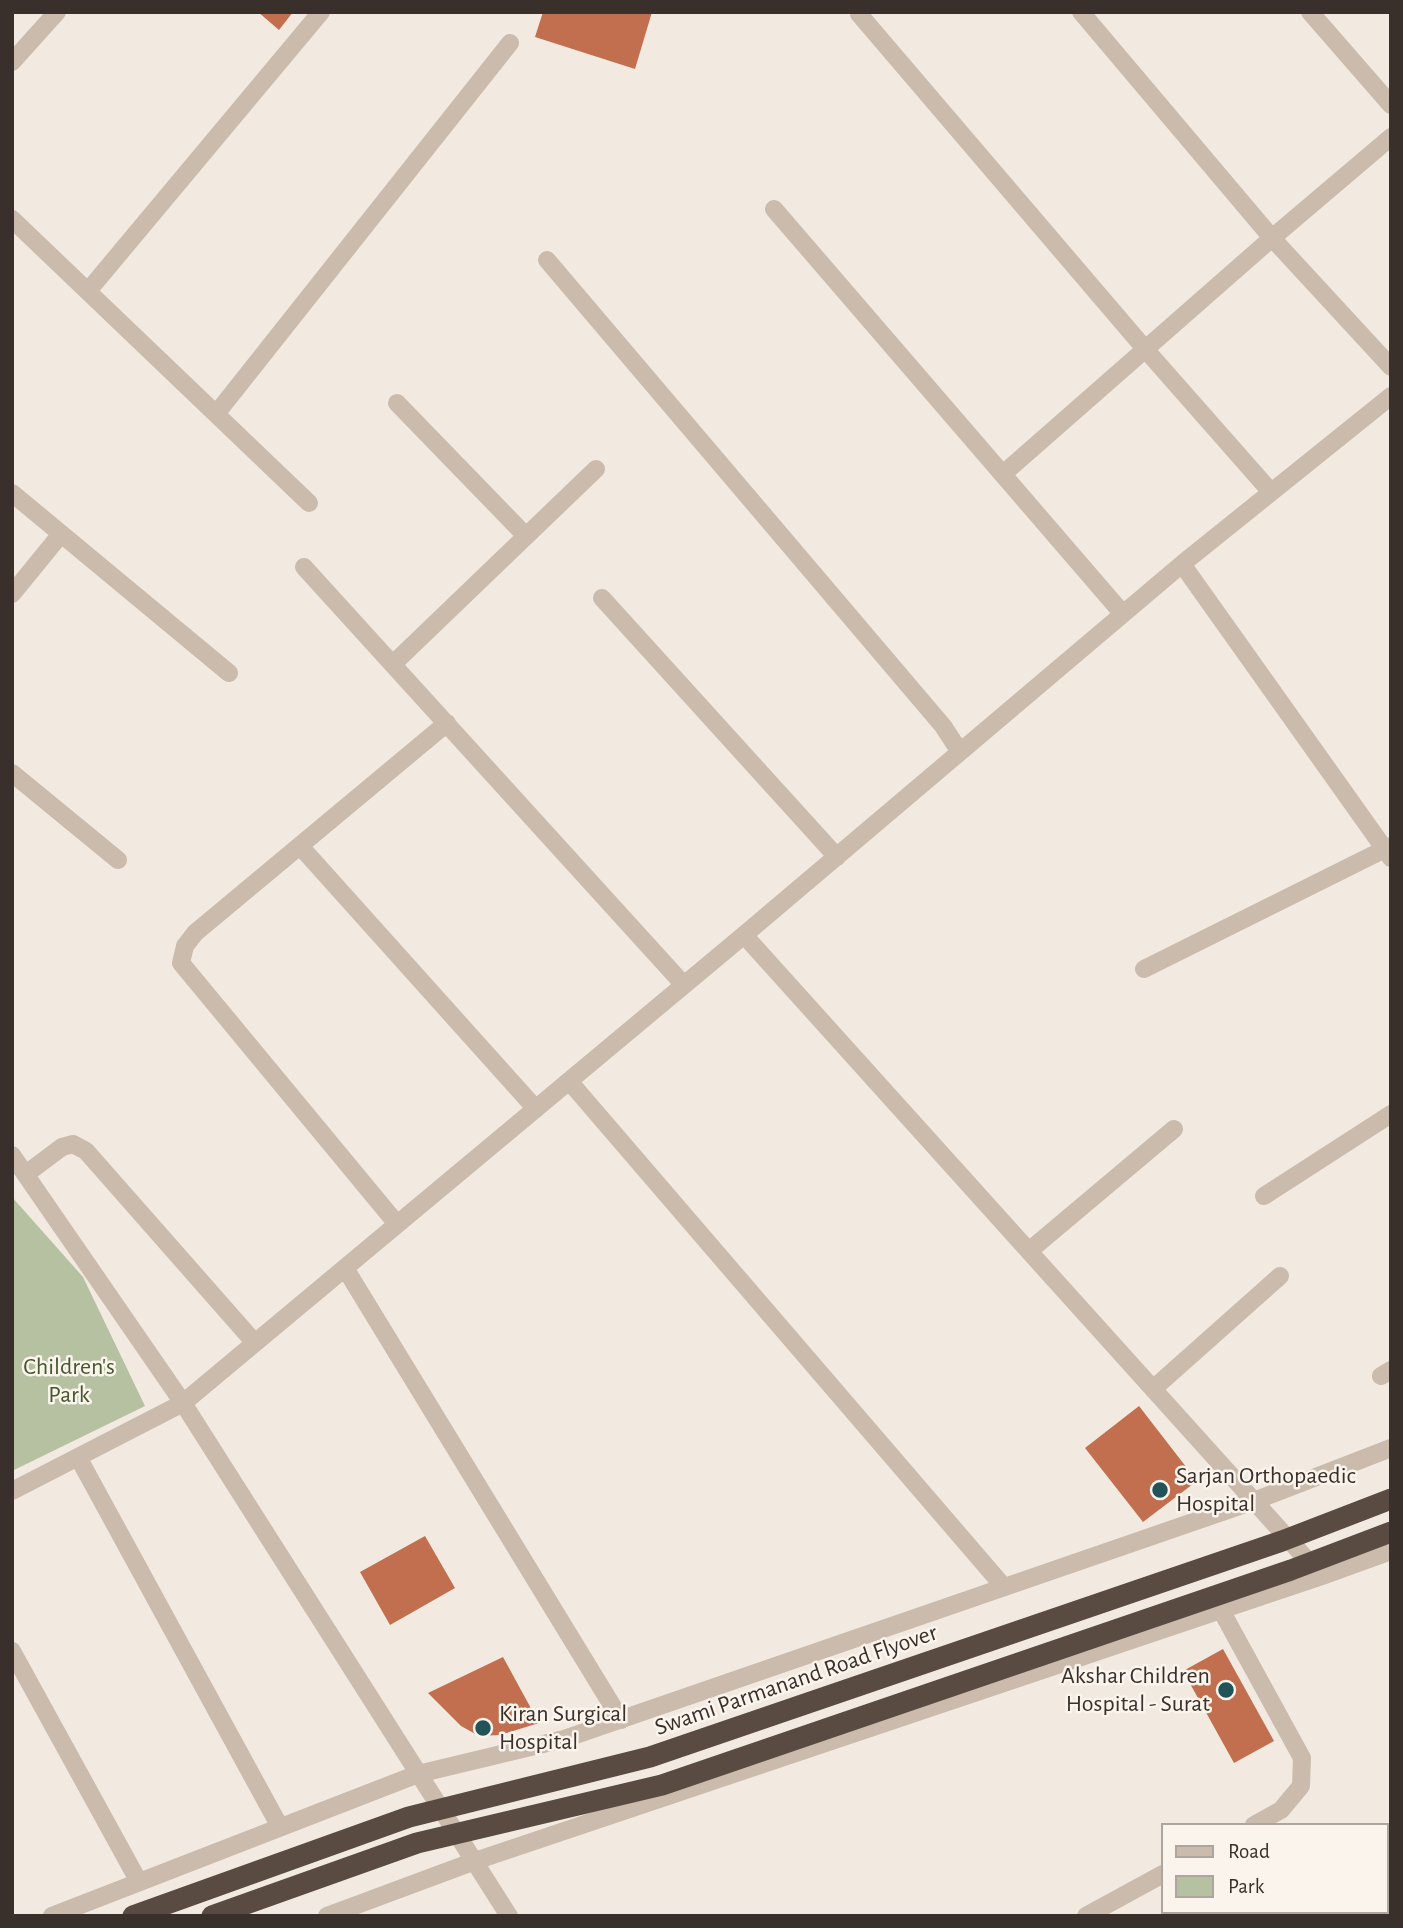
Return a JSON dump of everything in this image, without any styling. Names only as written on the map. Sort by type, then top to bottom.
[{"type":"highway","name":"Swami Parmanand Road Flyover","points":[[133,1916],[408,1817],[650,1758],[1282,1541],[1391,1499]]},
{"type":"highway","points":[[212,1916],[417,1843],[662,1786],[1291,1570],[1391,1532]]},
{"type":"street","points":[[12,62],[57,12]]},
{"type":"street","points":[[88,291],[321,12]]},
{"type":"street","points":[[1081,12],[1272,238],[1391,367]]},
{"type":"street","points":[[1310,12],[1391,105]]},
{"type":"street","points":[[859,14],[1271,492]]},
{"type":"street","points":[[216,414],[510,43]]},
{"type":"street","points":[[1003,474],[1391,137]]},
{"type":"street","points":[[774,209],[1123,614]]},
{"type":"street","points":[[12,219],[309,503]]},
{"type":"street","points":[[547,260],[934,715],[960,752]]},
{"type":"street","points":[[12,1491],[183,1403],[837,857],[1182,564],[1391,396]]},
{"type":"street","points":[[397,403],[526,536]]},
{"type":"street","points":[[393,664],[596,470]]},
{"type":"street","points":[[12,493],[229,673]]},
{"type":"street","points":[[12,594],[61,534]]},
{"type":"street","points":[[1144,969],[1389,851],[1182,564]]},
{"type":"street","points":[[304,567],[684,985]]},
{"type":"street","points":[[602,598],[837,857]]},
{"type":"street","points":[[397,1224],[181,963],[185,946],[195,933],[447,723]]},
{"type":"street","points":[[12,773],[118,860]]},
{"type":"street","points":[[300,846],[536,1109]]},
{"type":"street","points":[[744,935],[1322,1576]]},
{"type":"street","points":[[569,1081],[1004,1587]]},
{"type":"street","points":[[1264,1196],[1391,1114]]},
{"type":"street","points":[[1029,1251],[1174,1129]]},
{"type":"street","points":[[26,1174],[62,1147],[73,1144],[86,1151],[255,1343]]},
{"type":"street","points":[[12,1155],[183,1403],[509,1916]]},
{"type":"street","points":[[345,1268],[621,1720]]},
{"type":"street","points":[[1153,1389],[1280,1276]]},
{"type":"street","points":[[52,1916],[418,1774],[564,1739],[621,1720],[1254,1501],[1391,1448]]},
{"type":"street","points":[[78,1457],[280,1828]]},
{"type":"street","points":[[327,1916],[475,1861],[1221,1611],[1391,1550]]},
{"type":"street","points":[[1221,1611],[1302,1758],[1301,1786],[1281,1810],[1258,1823]]},
{"type":"street","points":[[12,1651],[139,1882]]},
{"type":"street","points":[[1086,1916],[1162,1875]]},
{"type":"green space","name":"Children's Park","points":[[12,1197],[83,1277],[145,1406],[12,1471]]},
{"type":"building","points":[[258,12],[293,12],[279,30]]},
{"type":"building","points":[[543,12],[652,12],[635,69],[535,37]]},
{"type":"building","points":[[1139,1406],[1197,1481],[1143,1522],[1085,1448]]},
{"type":"building","points":[[425,1536],[455,1588],[390,1625],[360,1572]]},
{"type":"building","points":[[1223,1649],[1274,1741],[1234,1763],[1183,1671]]},
{"type":"building","points":[[503,1657],[539,1723],[500,1735],[479,1736],[461,1726],[428,1693]]},
{"type":"place","name":"Sarjan Orthopaedic Hospital","points":[[1160,1490]]},
{"type":"place","name":"Akshar Children Hospital - Surat","points":[[1226,1690]]},
{"type":"place","name":"Kiran Surgical Hospital","points":[[483,1728]]}]
